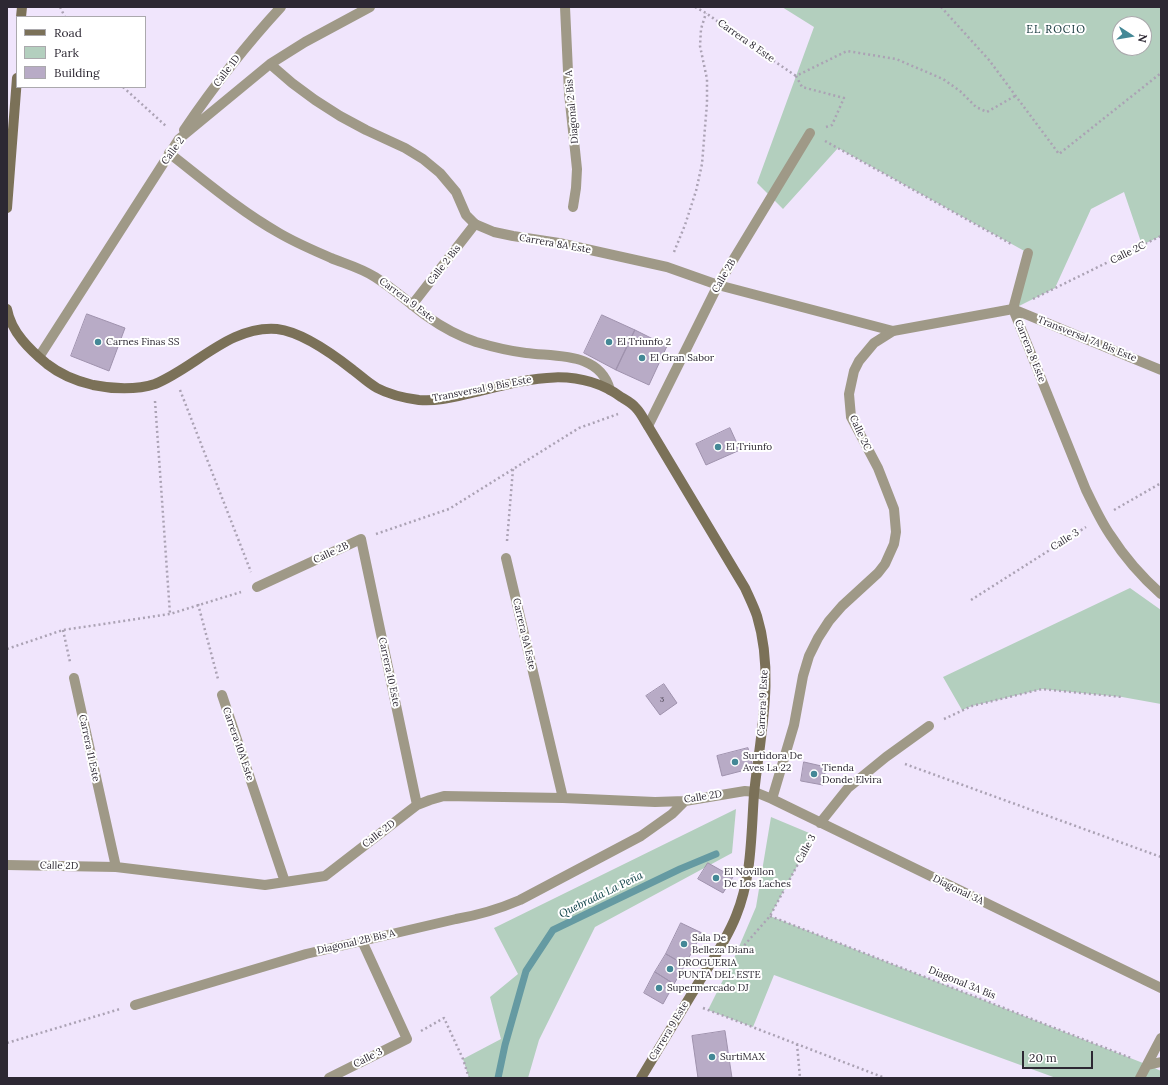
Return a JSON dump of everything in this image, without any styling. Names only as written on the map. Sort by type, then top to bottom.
[{"type":"street","name":"Calle 1D","points":[[179,139],[203,102],[229,67],[256,33],[281,7]]},
{"type":"street","name":"Calle 2","points":[[39,357],[179,139],[270,64],[305,42],[370,7]]},
{"type":"street","name":"Diagonal 2 Bis A","points":[[565,7],[570,93],[577,169],[573,207]]},
{"type":"street","name":"Carrera 8A Este","points":[[270,64],[292,83],[322,104],[366,130],[405,148],[423,159],[440,173],[456,192],[466,215],[475,224],[494,232],[559,243],[667,267],[718,285],[893,330]]},
{"type":"street","points":[[7,208],[16,88]]},
{"type":"street","name":"Calle 2B","points":[[648,426],[718,285],[810,133]]},
{"type":"street","name":"Carrera 9 Este","points":[[170,153],[230,201],[254,218],[305,247],[354,266],[374,276],[428,317],[447,329],[467,339],[510,351],[561,356],[578,359],[592,364],[601,371],[608,382],[610,390]]},
{"type":"street","name":"Calle 2 Bis","points":[[412,305],[475,224]]},
{"type":"street","name":"Carrera 8 Este","points":[[1028,253],[1013,309],[1086,490],[1100,518],[1126,558],[1143,578],[1161,594]]},
{"type":"street","name":"Calle 2C","points":[[772,799],[794,725],[803,676],[809,656],[829,621],[842,606],[878,573],[885,564],[894,544],[896,532],[894,510],[878,468],[851,417],[849,394],[854,371],[859,361],[874,343],[893,330],[1013,309]]},
{"type":"street","name":"Transversal 7A Bis Este","points":[[1013,309],[1161,370]]},
{"type":"street","name":"Transversal 9 Bis Este","points":[[7,314],[17,333],[39,357],[56,371],[74,380],[102,387],[129,388],[154,384],[174,374],[236,336],[254,331],[277,330],[301,336],[326,350],[377,388],[405,398],[436,400],[534,378],[570,377],[586,380],[610,390],[636,407],[648,426]]},
{"type":"street","name":"Carrera 9 Este","points":[[643,1077],[717,954],[736,918],[746,887],[749,867],[754,792],[762,736],[766,664],[761,632],[745,588],[648,426]]},
{"type":"street","name":"Calle 2B","points":[[257,586],[361,539]]},
{"type":"street","name":"Carrera 10 Este","points":[[361,539],[417,805]]},
{"type":"street","name":"Carrera 9A Este","points":[[506,558],[563,798]]},
{"type":"street","name":"Carrera 11 Este","points":[[74,678],[116,867]]},
{"type":"street","name":"Carrera 10A Este","points":[[222,696],[285,882]]},
{"type":"street","name":"Calle 3","points":[[820,823],[848,788],[886,757],[929,726]]},
{"type":"street","name":"Calle 2D","points":[[7,865],[116,867],[265,885],[324,876],[417,805],[444,796],[563,798],[624,802],[685,801],[744,791],[754,792]]},
{"type":"street","name":"Diagonal 3A","points":[[754,792],[772,799],[1161,988]]},
{"type":"street","name":"Diagonal 2B Bis A","points":[[135,1005],[306,954],[500,909],[520,900],[641,836],[672,814],[685,801]]},
{"type":"street","points":[[362,941],[407,1039]]},
{"type":"street","points":[[1140,1078],[1161,1038]]},
{"type":"street","name":"Calle 3","points":[[329,1078],[407,1039]]},
{"type":"street","points":[[1148,1065],[1161,1062]]},
{"type":"path","points":[[60,7],[64,16]]},
{"type":"path","name":"Carrera 8 Este","points":[[695,7],[706,13],[796,76],[802,87],[844,98],[832,125],[810,133]]},
{"type":"path","points":[[941,7],[989,60],[1058,154],[1161,73]]},
{"type":"path","points":[[667,267],[685,225],[696,191],[702,164],[707,102],[707,79],[700,46],[706,13]]},
{"type":"path","points":[[796,76],[847,51],[896,59],[943,79],[960,91],[976,107],[987,112],[1015,96]]},
{"type":"path","points":[[124,88],[179,139]]},
{"type":"path","points":[[810,133],[1028,253]]},
{"type":"path","name":"Calle 2C","points":[[1013,309],[1161,236]]},
{"type":"path","points":[[7,649],[63,630],[170,614],[257,586],[174,374]]},
{"type":"path","points":[[154,384],[170,614]]},
{"type":"path","name":"Calle 2B","points":[[361,539],[449,509],[579,428],[636,407]]},
{"type":"path","points":[[506,558],[513,468]]},
{"type":"path","name":"Calle 3","points":[[971,600],[1100,518],[1161,483]]},
{"type":"path","name":"Carrera 10A Este","points":[[198,604],[222,696]]},
{"type":"path","points":[[63,630],[74,678]]},
{"type":"path","points":[[929,726],[972,706],[1042,689],[1122,697]]},
{"type":"path","points":[[886,757],[1161,856]]},
{"type":"path","name":"Calle 3","points":[[740,950],[770,916],[820,823]]},
{"type":"path","name":"Diagonal 3A Bis","points":[[770,916],[1148,1065]]},
{"type":"path","points":[[7,1043],[135,1005]]},
{"type":"path","points":[[701,1007],[885,1078]]},
{"type":"path","points":[[407,1039],[444,1018],[463,1059],[469,1078]]},
{"type":"path","points":[[797,1044],[800,1078]]},
{"type":"green space","points":[[782,7],[1161,7],[1161,236],[1142,245],[1124,192],[1091,209],[1055,288],[1013,309],[1028,253],[838,148],[783,209],[757,183],[814,27]]},
{"type":"green space","points":[[1130,588],[1161,610],[1161,704],[1122,697],[1042,689],[972,706],[962,710],[943,677]]},
{"type":"green space","points":[[736,809],[732,853],[595,927],[539,1040],[528,1078],[469,1078],[463,1059],[501,1039],[490,997],[518,974],[494,928]]},
{"type":"green space","points":[[771,817],[814,835],[770,916],[1148,1065],[1161,1071],[1161,1078],[1056,1078],[774,975],[753,1027],[708,1010],[735,956],[756,907]]},
{"type":"building","name":"Carnes Finas SS","points":[[87,314],[125,328],[109,371],[71,356]]},
{"type":"building","name":"El Triunfo 2","points":[[602,315],[635,330],[616,370],[584,353]]},
{"type":"building","name":"El Gran Sabor","points":[[635,330],[667,346],[649,385],[616,370]]},
{"type":"building","name":"El Triunfo","points":[[730,428],[740,450],[706,465],[696,444]]},
{"type":"building","points":[[664,684],[677,703],[660,715],[646,696]]},
{"type":"building","name":"Surtidora De Aves La 22","points":[[748,748],[753,768],[722,776],[717,756]]},
{"type":"building","name":"Tienda Donde Elvira","points":[[804,762],[826,767],[823,785],[801,781]]},
{"type":"building","name":"El Novillon De Los Laches","points":[[708,863],[733,877],[723,893],[698,879]]},
{"type":"building","name":"Sala De Belleza Diana","points":[[681,923],[702,933],[685,965],[666,954]]},
{"type":"building","name":"DROGUERIA PUNTA DEL ESTE","points":[[666,954],[685,965],[674,984],[655,972]]},
{"type":"building","name":"Supermercado DJ","points":[[655,972],[674,984],[663,1004],[644,993]]},
{"type":"building","name":"SurtiMAX","points":[[725,1031],[732,1078],[698,1078],[692,1036]]},
{"type":"waterway","name":"Quebrada La Peña","points":[[498,1078],[505,1045],[526,971],[553,930],[680,869],[716,854]]},
{"type":"place","name":"Carnes Finas SS","points":[[98,342]]},
{"type":"place","name":"El Triunfo 2","points":[[609,342]]},
{"type":"place","name":"El Gran Sabor","points":[[642,358]]},
{"type":"place","name":"El Triunfo","points":[[718,447]]},
{"type":"place","name":"Surtidora De Aves La 22","points":[[735,762]]},
{"type":"place","name":"Tienda Donde Elvira","points":[[814,774]]},
{"type":"place","name":"El Novillon De Los Laches","points":[[716,878]]},
{"type":"place","name":"Sala De Belleza Diana","points":[[684,944]]},
{"type":"place","name":"DROGUERIA PUNTA DEL ESTE","points":[[670,969]]},
{"type":"place","name":"Supermercado DJ","points":[[659,988]]},
{"type":"place","name":"SurtiMAX","points":[[712,1057]]},
{"type":"district","name":"EL ROCIO","points":[[1056,30]]}]
